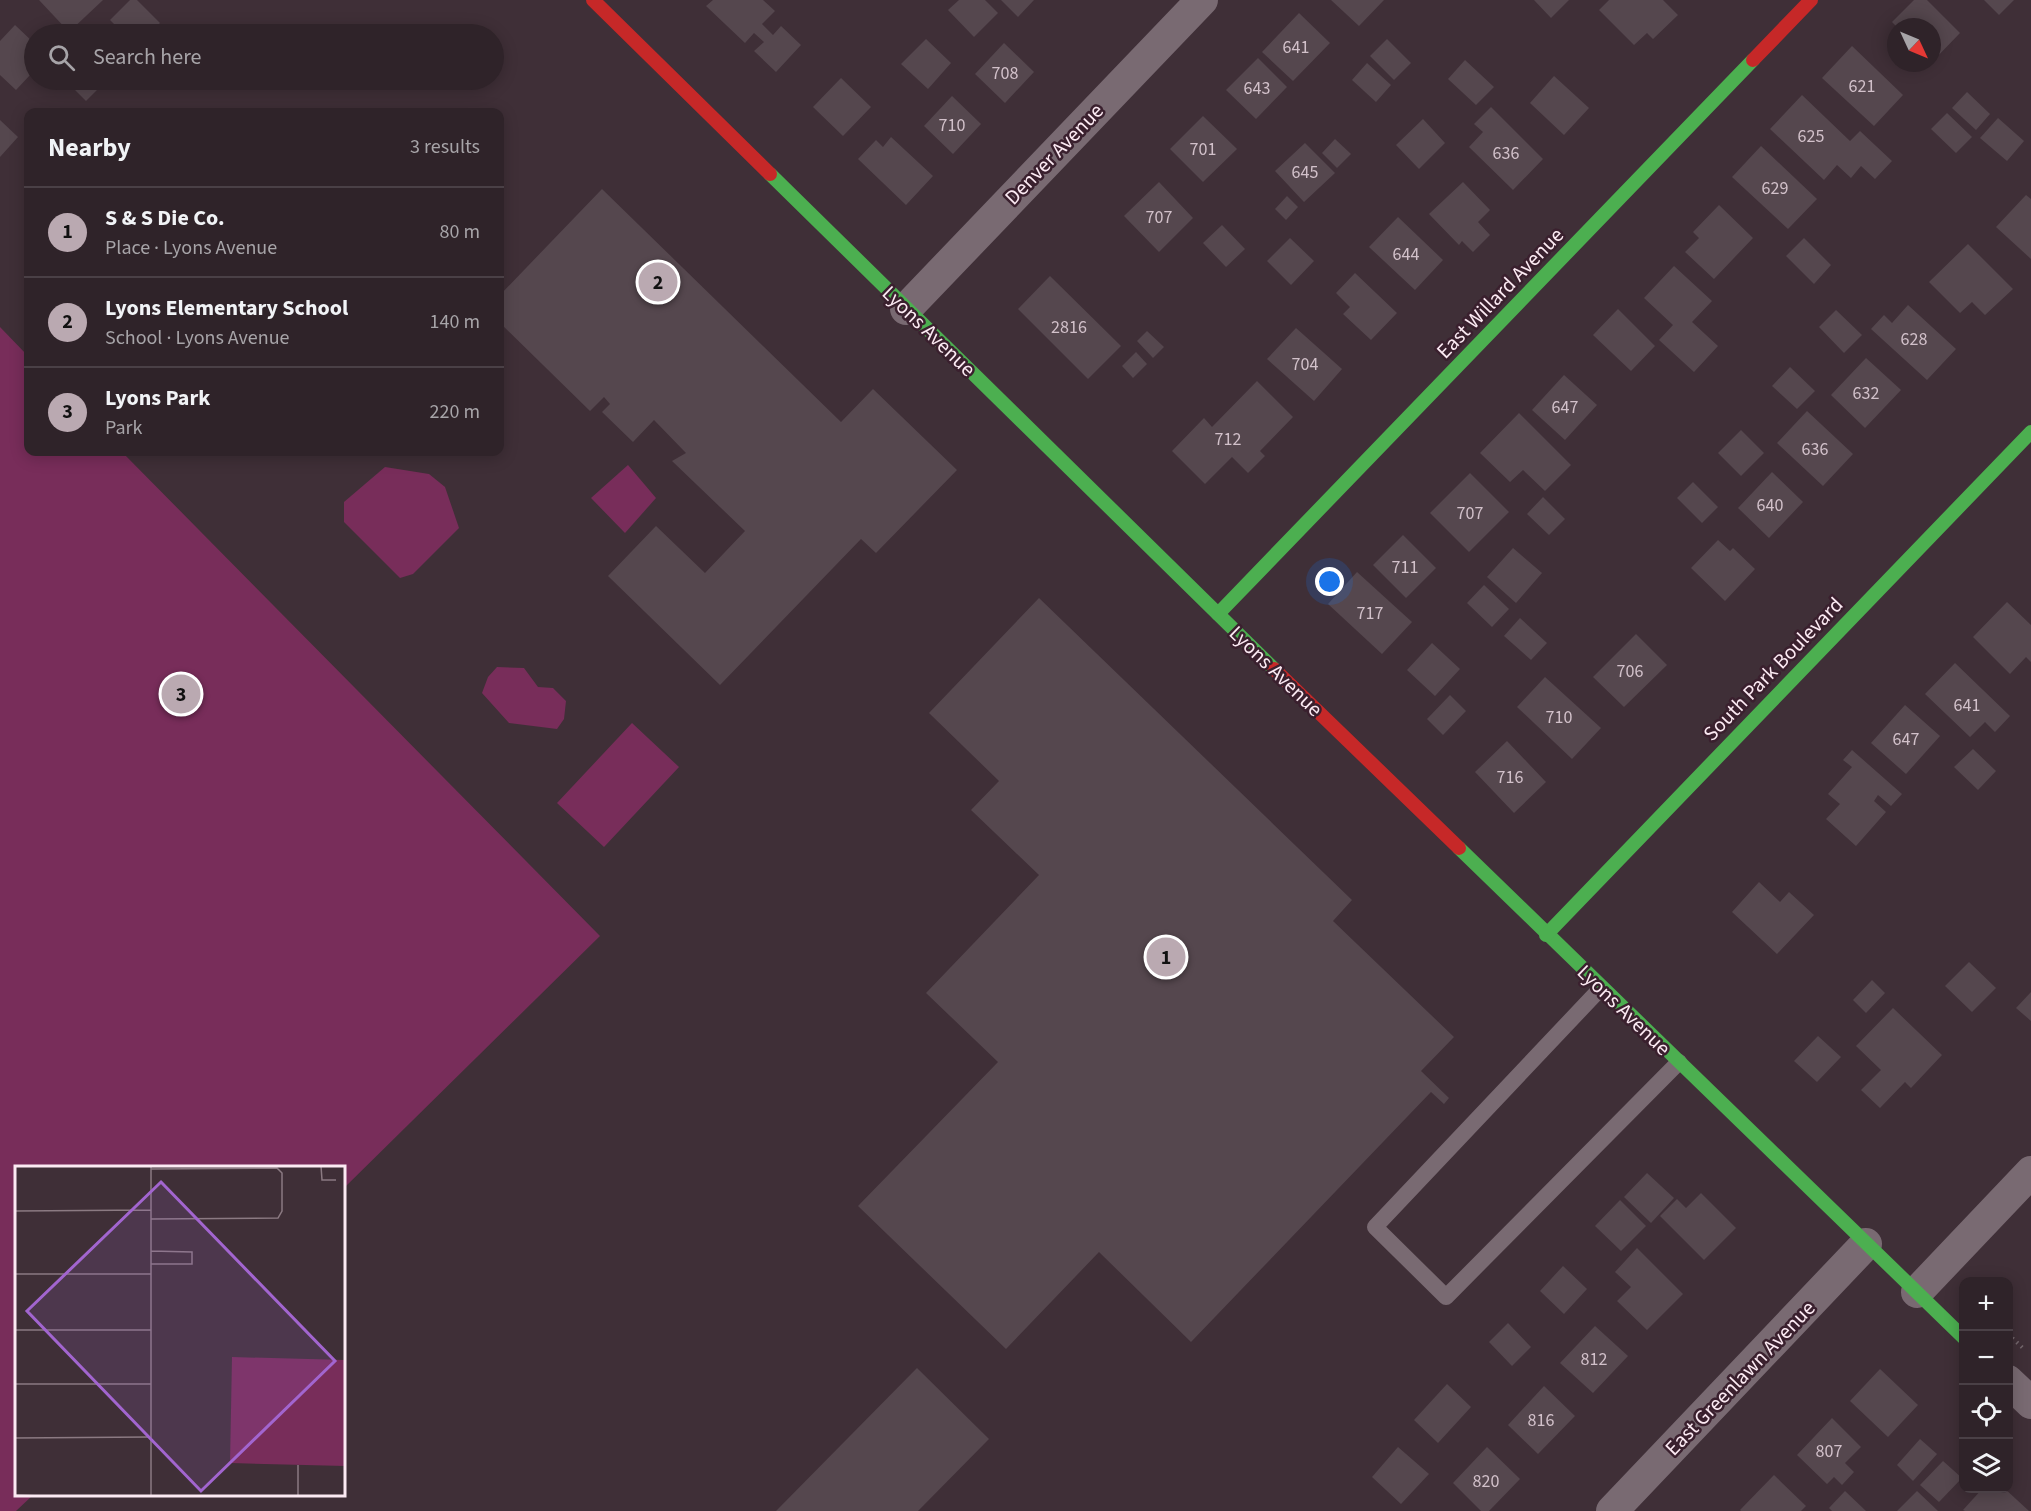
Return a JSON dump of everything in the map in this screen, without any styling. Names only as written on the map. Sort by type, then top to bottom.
[{"type":"street","name":"Denver Avenue","points":[[906,309],[1202,0]]},
{"type":"street","name":"East Willard Avenue","points":[[1218,615],[1811,0]]},
{"type":"street","name":"Lyons Avenue","points":[[597,2],[1218,615],[1959,1333]]},
{"type":"street","name":"South Park Boulevard","points":[[1546,935],[2031,432]]},
{"type":"street","points":[[1917,1292],[2031,1172]]},
{"type":"street","name":"East Greenlawn Avenue","points":[[1612,1511],[1866,1244]]},
{"type":"street","points":[[2012,1385],[2031,1403]]},
{"type":"lane","points":[[1601,988],[1375,1227],[1446,1297],[1679,1062]]},
{"type":"path","points":[[2013,1339],[2031,1356]]},
{"type":"shaded area","points":[[0,327],[24,352],[24,456],[126,456],[600,936],[345,1187],[345,1166],[15,1166],[15,1496],[32,1496],[16,1511],[0,1511]]},
{"type":"shaded area","points":[[628,465],[656,498],[625,533],[591,498]]},
{"type":"shaded area","points":[[385,467],[429,474],[445,487],[459,528],[413,574],[400,578],[344,522],[344,502]]},
{"type":"shaded area","points":[[497,667],[524,668],[538,687],[553,688],[566,701],[564,719],[557,729],[509,723],[482,693],[488,677]]},
{"type":"shaded area","points":[[632,723],[679,767],[604,847],[557,803]]},
{"type":"building","points":[[39,0],[103,0],[78,24],[62,24]]},
{"type":"building","points":[[130,0],[137,0],[160,23],[114,24],[110,20]]},
{"type":"building","points":[[713,0],[763,0],[775,11],[762,24],[773,35],[781,26],[801,45],[776,72],[754,51],[764,42],[754,33],[745,43],[706,6]]},
{"type":"building","points":[[959,0],[985,0],[998,13],[974,37],[948,10]]},
{"type":"building","points":[[1001,0],[1034,0],[1018,17]]},
{"type":"building","points":[[1331,0],[1384,0],[1359,26]]},
{"type":"building","points":[[1534,0],[1569,0],[1551,18]]},
{"type":"building","points":[[1609,0],[1663,0],[1678,15],[1653,39],[1647,33],[1634,45],[1599,10]]},
{"type":"building","points":[[1914,0],[1927,0],[1960,33],[1941,53],[1941,18],[1896,18]]},
{"type":"building","points":[[1984,0],[2014,0],[1999,15]]},
{"type":"building","points":[[1299,13],[1330,43],[1293,81],[1262,52]]},
{"type":"building","points":[[15,25],[24,34],[24,81],[16,90],[0,75],[0,41]]},
{"type":"building","points":[[926,39],[951,63],[928,89],[901,64]]},
{"type":"building","points":[[1387,39],[1411,63],[1394,80],[1370,56]]},
{"type":"building","points":[[1004,43],[1034,72],[1005,103],[975,74]]},
{"type":"building","points":[[1852,46],[1903,95],[1874,126],[1822,78]]},
{"type":"building","points":[[1258,58],[1287,87],[1256,119],[1226,90]]},
{"type":"building","points":[[1465,60],[1494,87],[1476,105],[1448,79]]},
{"type":"building","points":[[1367,63],[1391,85],[1376,102],[1352,80]]},
{"type":"building","points":[[1554,76],[1589,108],[1564,135],[1530,103]]},
{"type":"building","points":[[841,78],[871,107],[843,136],[813,107]]},
{"type":"building","points":[[75,90],[97,90],[86,101]]},
{"type":"building","points":[[1967,92],[1990,114],[1976,130],[1952,108]]},
{"type":"building","points":[[1802,95],[1850,141],[1860,131],[1892,161],[1875,179],[1861,166],[1851,178],[1837,165],[1824,180],[1770,129]]},
{"type":"building","points":[[952,96],[981,124],[953,154],[924,126]]},
{"type":"building","points":[[1491,107],[1543,159],[1513,190],[1469,147],[1483,132],[1474,124]]},
{"type":"building","points":[[1947,113],[1972,137],[1956,153],[1931,129]]},
{"type":"building","points":[[1203,116],[1237,149],[1203,182],[1170,149]]},
{"type":"building","points":[[1998,118],[2024,141],[2007,161],[1980,138]]},
{"type":"building","points":[[1423,119],[1445,143],[1419,169],[1396,145]]},
{"type":"building","points":[[0,120],[18,137],[0,157]]},
{"type":"building","points":[[891,137],[933,176],[906,205],[858,159],[876,140],[883,147]]},
{"type":"building","points":[[1335,139],[1351,154],[1337,168],[1322,153]]},
{"type":"building","points":[[1305,143],[1335,173],[1304,202],[1275,171]]},
{"type":"building","points":[[1761,146],[1817,199],[1788,229],[1732,177]]},
{"type":"building","points":[[1159,182],[1193,218],[1159,252],[1124,216]]},
{"type":"building","points":[[1463,182],[1490,210],[1478,222],[1490,235],[1473,252],[1462,241],[1459,245],[1429,214]]},
{"type":"building","points":[[602,189],[841,422],[873,389],[957,470],[876,553],[861,539],[720,685],[608,576],[656,526],[705,573],[745,531],[672,461],[686,453],[654,420],[633,442],[602,412],[610,404],[604,397],[590,411],[504,327],[504,291]]},
{"type":"building","points":[[2026,195],[2031,199],[2031,259],[1996,227]]},
{"type":"building","points":[[1287,196],[1298,207],[1286,220],[1275,209]]},
{"type":"building","points":[[1719,205],[1753,238],[1714,279],[1685,252],[1699,238],[1693,232]]},
{"type":"building","points":[[1398,217],[1443,260],[1415,290],[1369,247]]},
{"type":"building","points":[[1222,225],[1245,249],[1226,267],[1203,243]]},
{"type":"building","points":[[1290,238],[1314,261],[1291,285],[1267,261]]},
{"type":"building","points":[[1804,238],[1831,265],[1814,284],[1786,256]]},
{"type":"building","points":[[1968,244],[2013,289],[1985,315],[1972,302],[1960,313],[1929,282]]},
{"type":"building","points":[[1674,266],[1712,301],[1692,322],[1718,346],[1694,372],[1659,340],[1673,325],[1644,298]]},
{"type":"building","points":[[1355,273],[1397,313],[1371,340],[1343,314],[1350,307],[1336,293]]},
{"type":"building","points":[[1050,276],[1121,346],[1088,379],[1018,309]]},
{"type":"building","points":[[1908,305],[1956,349],[1927,380],[1871,329],[1884,315],[1892,323]]},
{"type":"building","points":[[1618,309],[1655,346],[1631,371],[1593,335]]},
{"type":"building","points":[[1836,310],[1862,335],[1844,353],[1819,327]]},
{"type":"building","points":[[1296,328],[1342,369],[1314,401],[1267,359]]},
{"type":"building","points":[[1147,331],[1164,347],[1153,358],[1137,341]]},
{"type":"building","points":[[1136,352],[1147,364],[1133,378],[1122,366]]},
{"type":"building","points":[[1866,358],[1901,390],[1865,428],[1831,395]]},
{"type":"building","points":[[1790,367],[1815,391],[1797,409],[1772,386]]},
{"type":"building","points":[[1564,375],[1597,405],[1565,440],[1532,410]]},
{"type":"building","points":[[1257,381],[1293,417],[1260,451],[1265,456],[1248,473],[1232,457],[1205,484],[1172,451],[1204,418],[1212,427]]},
{"type":"building","points":[[1807,411],[1853,454],[1823,486],[1777,443]]},
{"type":"building","points":[[1519,413],[1571,465],[1545,491],[1523,470],[1510,482],[1480,453]]},
{"type":"building","points":[[1741,430],[1764,453],[1741,476],[1718,453]]},
{"type":"building","points":[[1772,472],[1803,502],[1769,538],[1738,508]]},
{"type":"building","points":[[1470,473],[1509,512],[1469,552],[1430,513]]},
{"type":"building","points":[[1693,482],[1718,507],[1702,523],[1677,498]]},
{"type":"building","points":[[1543,497],[1565,519],[1549,535],[1527,514]]},
{"type":"building","points":[[1403,535],[1436,568],[1406,598],[1373,565]]},
{"type":"building","points":[[1718,540],[1730,551],[1733,548],[1755,569],[1725,601],[1691,568]]},
{"type":"building","points":[[1513,548],[1542,573],[1516,603],[1487,577]]},
{"type":"building","points":[[1357,572],[1412,622],[1382,654],[1328,604]]},
{"type":"building","points":[[1484,585],[1509,609],[1492,627],[1467,603]]},
{"type":"building","points":[[1039,598],[1352,900],[1333,921],[1454,1037],[1421,1071],[1449,1098],[1444,1104],[1431,1092],[1191,1342],[1099,1252],[1006,1349],[858,1206],[998,1062],[926,993],[1039,875],[971,810],[999,781],[929,713]]},
{"type":"building","points":[[2007,602],[2031,625],[2031,662],[2026,657],[2010,674],[1973,637]]},
{"type":"building","points":[[1520,618],[1547,643],[1531,660],[1504,636]]},
{"type":"building","points":[[1636,634],[1667,665],[1624,707],[1593,677]]},
{"type":"building","points":[[1432,643],[1460,669],[1435,696],[1407,670]]},
{"type":"building","points":[[1955,663],[2010,716],[1995,732],[1985,722],[1970,737],[1925,694]]},
{"type":"building","points":[[1545,677],[1601,728],[1572,759],[1517,707]]},
{"type":"building","points":[[1450,695],[1466,711],[1443,735],[1427,719]]},
{"type":"building","points":[[1905,705],[1940,736],[1906,774],[1871,743]]},
{"type":"building","points":[[1507,741],[1546,782],[1514,813],[1475,772]]},
{"type":"building","points":[[1973,749],[1996,771],[1978,790],[1954,767]]},
{"type":"building","points":[[1852,750],[1902,794],[1891,806],[1878,795],[1874,801],[1886,812],[1856,846],[1826,819],[1840,804],[1828,794],[1852,767],[1843,760]]},
{"type":"building","points":[[1759,882],[1780,902],[1789,892],[1814,915],[1777,954],[1732,912]]},
{"type":"building","points":[[1969,962],[1996,988],[1972,1012],[1945,986]]},
{"type":"building","points":[[1872,980],[1885,993],[1866,1013],[1853,1000]]},
{"type":"building","points":[[2031,992],[2031,1021],[2016,1008]]},
{"type":"building","points":[[1893,1008],[1942,1055],[1911,1088],[1905,1082],[1880,1108],[1861,1090],[1881,1070],[1856,1046]]},
{"type":"building","points":[[1818,1036],[1841,1057],[1817,1082],[1794,1061]]},
{"type":"building","points":[[1647,1173],[1674,1198],[1651,1223],[1624,1197]]},
{"type":"building","points":[[1701,1193],[1736,1228],[1704,1260],[1660,1216],[1677,1199],[1686,1208]]},
{"type":"building","points":[[1620,1200],[1646,1226],[1621,1251],[1595,1226]]},
{"type":"building","points":[[1637,1248],[1683,1294],[1647,1330],[1617,1301],[1631,1287],[1615,1272]]},
{"type":"building","points":[[1563,1266],[1587,1289],[1564,1314],[1540,1291]]},
{"type":"building","points":[[1508,1323],[1531,1347],[1512,1366],[1489,1342]]},
{"type":"building","points":[[1595,1326],[1628,1356],[1593,1393],[1560,1363]]},
{"type":"building","points":[[917,1368],[989,1439],[918,1511],[776,1511]]},
{"type":"building","points":[[1880,1369],[1918,1405],[1888,1437],[1850,1401]]},
{"type":"building","points":[[1447,1384],[1471,1407],[1438,1443],[1414,1420]]},
{"type":"building","points":[[1544,1386],[1575,1416],[1538,1454],[1508,1425]]},
{"type":"building","points":[[1832,1418],[1861,1447],[1845,1463],[1854,1472],[1842,1485],[1834,1477],[1827,1484],[1797,1455]]},
{"type":"building","points":[[1920,1439],[1937,1454],[1913,1481],[1897,1465]]},
{"type":"building","points":[[1398,1447],[1429,1474],[1401,1504],[1372,1477]]},
{"type":"building","points":[[1487,1447],[1520,1479],[1489,1511],[1481,1511],[1453,1483]]},
{"type":"building","points":[[1943,1461],[1959,1475],[1959,1481],[1939,1502],[1920,1485]]},
{"type":"building","points":[[1774,1475],[1806,1506],[1801,1511],[1741,1511],[1740,1510]]},
{"type":"building","points":[[1845,1491],[1866,1511],[1832,1511],[1829,1508]]},
{"type":"building","points":[[1917,1491],[1938,1511],[1897,1511]]},
{"type":"building","points":[[1978,1493],[2009,1493],[2029,1511],[1965,1511],[1963,1510]]},
{"type":"traffic: fast","points":[[1218,614],[1753,60]]},
{"type":"traffic: fast","points":[[770,174],[1274,669]]},
{"type":"traffic: fast","points":[[1546,935],[2031,432]]},
{"type":"traffic: fast","points":[[1459,848],[1959,1333]]},
{"type":"traffic: jam","points":[[593,0],[770,174]]},
{"type":"traffic: jam","points":[[1753,60],[1811,0]]},
{"type":"traffic: jam","points":[[1274,669],[1459,848]]},
{"type":"place","name":"Lyons Elementary School","points":[[658,282]]},
{"type":"place","name":"Lyons Park","points":[[181,694]]},
{"type":"place","name":"S & S Die Co.","points":[[1166,957]]}]
